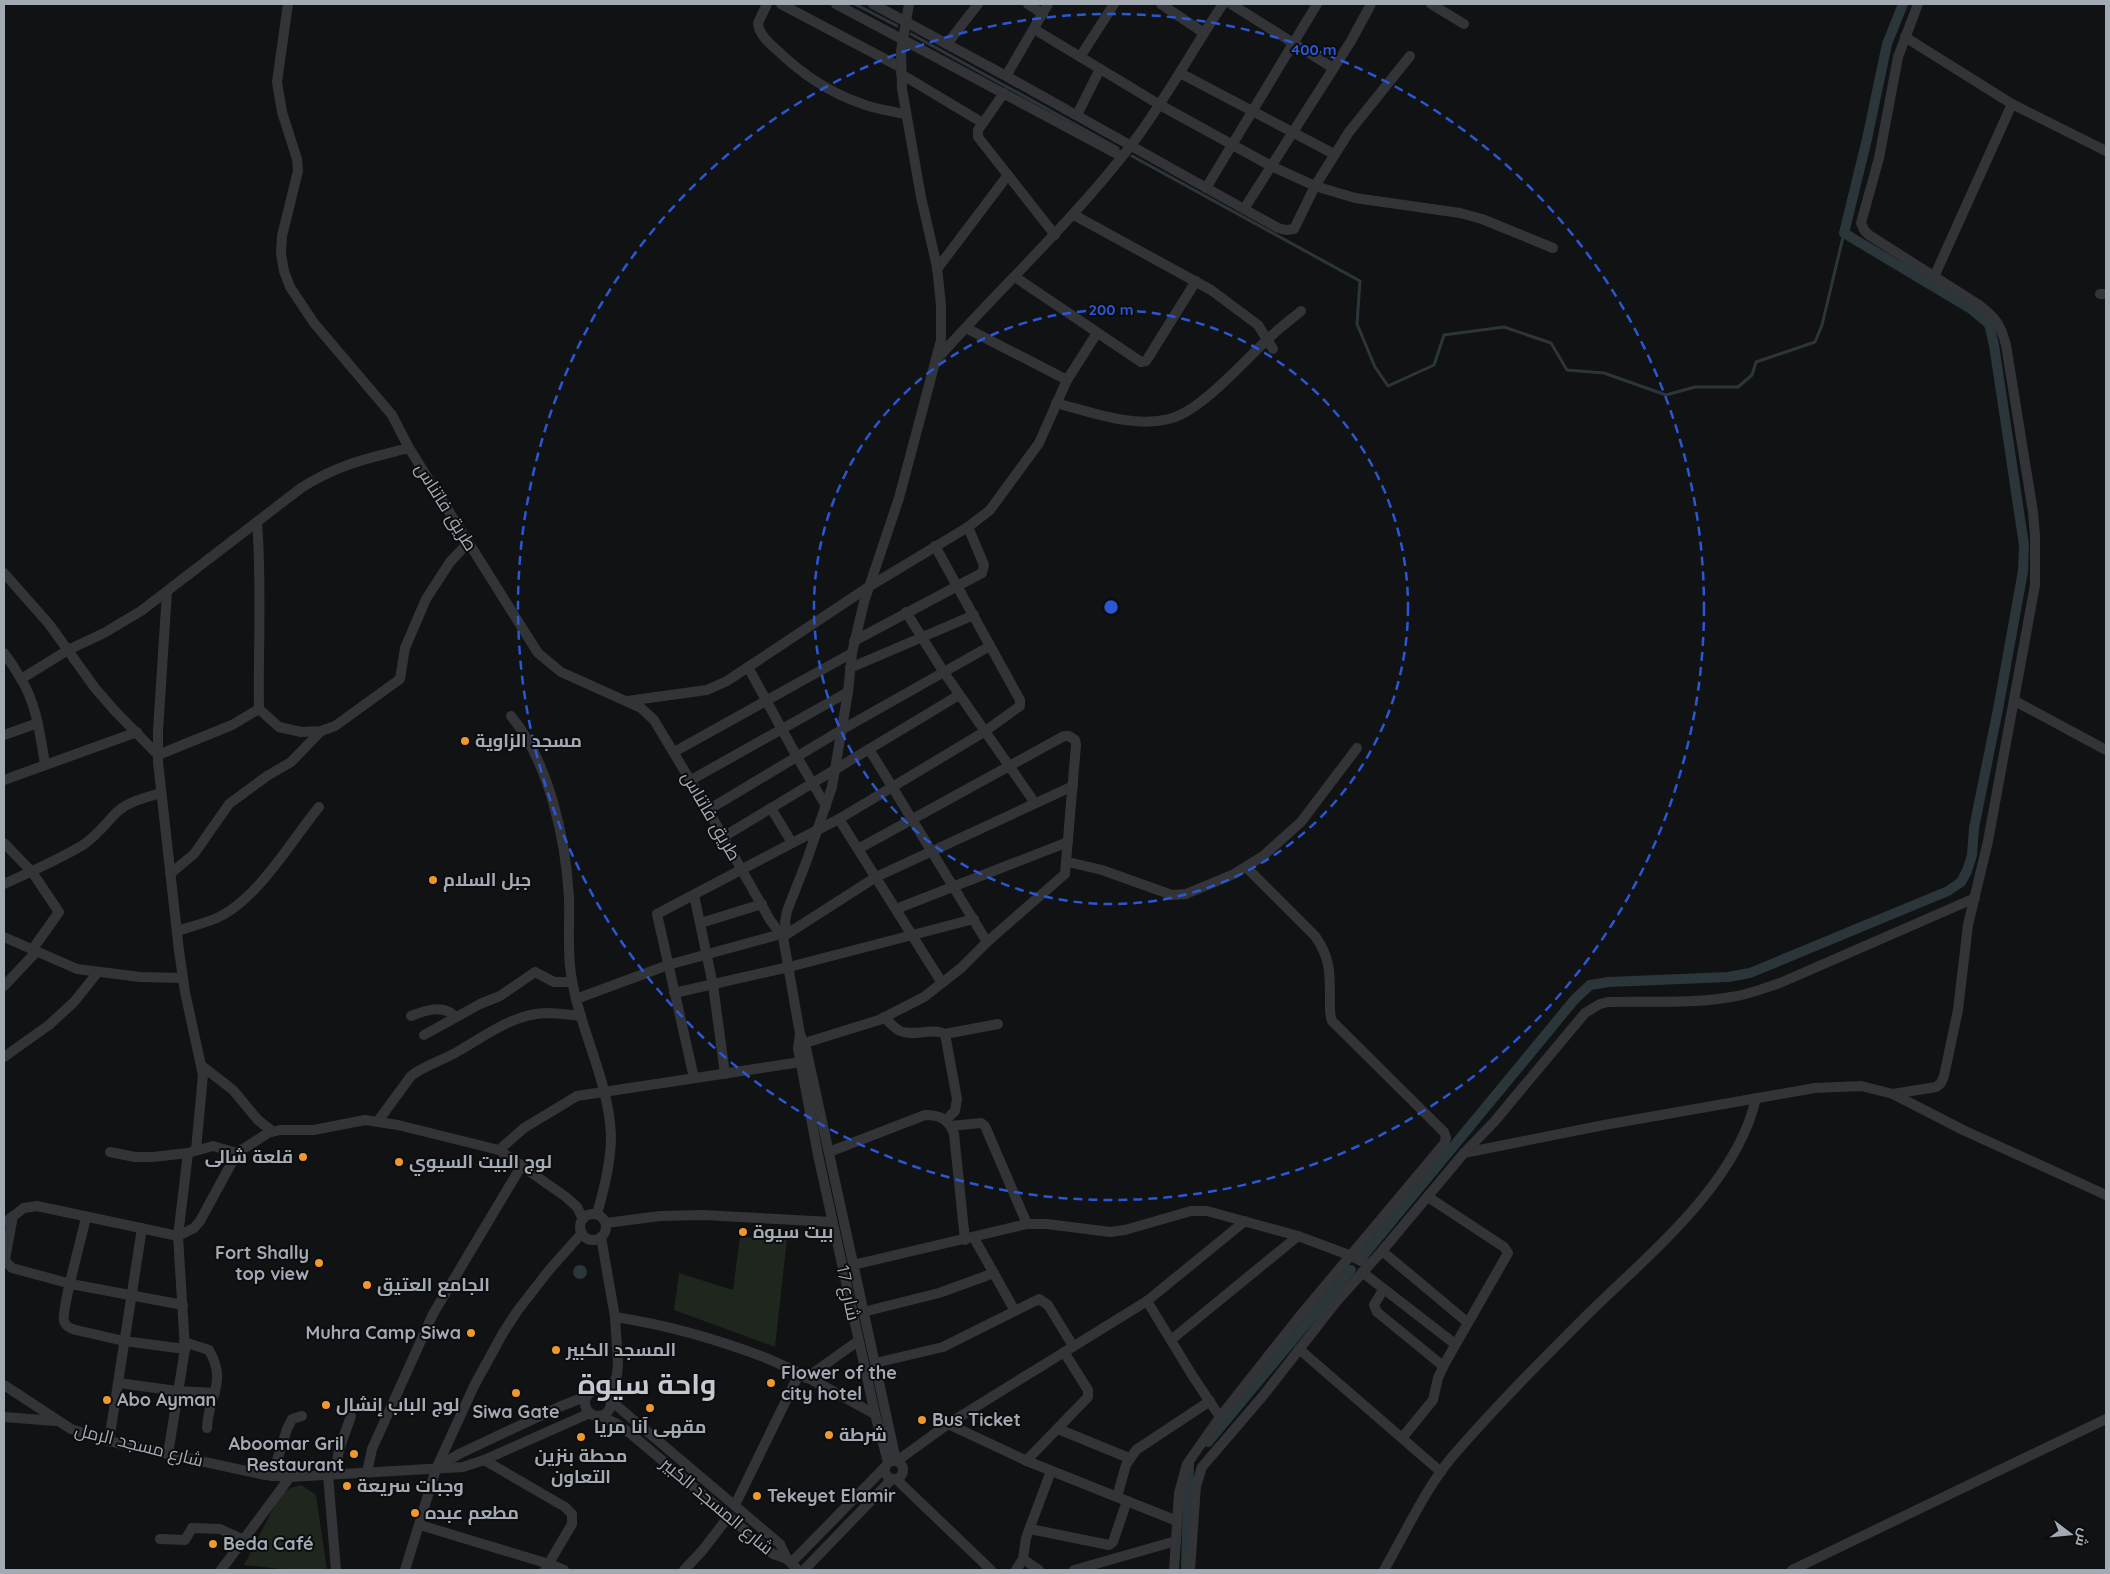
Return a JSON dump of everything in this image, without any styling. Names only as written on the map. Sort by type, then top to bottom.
[{"type":"street","name":"طريق فاتناس","points":[[288,4],[278,82],[282,112],[297,159],[298,171],[282,236],[281,254],[284,271],[290,287],[314,323],[392,416],[409,448],[538,654],[561,672],[627,701],[648,713],[691,780],[770,920],[784,934]]},
{"type":"street","points":[[767,4],[758,23],[762,34],[771,45],[809,78],[837,94],[861,104],[906,114]]},
{"type":"street","points":[[781,4],[901,71],[983,123]]},
{"type":"street","points":[[836,4],[1121,156]]},
{"type":"street","points":[[872,4],[1077,115],[1278,228],[1290,230],[1296,225],[1315,186],[1353,126],[1410,56]]},
{"type":"street","points":[[784,934],[785,917],[818,831],[836,768],[843,729],[852,652],[864,602],[899,498],[938,359],[942,326],[937,268],[906,114],[901,71],[902,39],[909,4]]},
{"type":"street","points":[[947,44],[978,4]]},
{"type":"street","points":[[1028,4],[1043,14]]},
{"type":"street","points":[[1006,76],[1048,4]]},
{"type":"street","points":[[1080,57],[1114,4]]},
{"type":"street","points":[[1161,4],[1204,32]]},
{"type":"street","points":[[938,359],[1074,215],[1131,145],[1160,106],[1204,32],[1224,4],[1294,42],[1333,68]]},
{"type":"street","points":[[1206,188],[1317,4]]},
{"type":"street","points":[[1244,209],[1294,132],[1371,4]]},
{"type":"street","points":[[1431,4],[1464,24]]},
{"type":"street","points":[[1893,1094],[1936,1087],[1942,1081],[1958,1010],[1965,944],[1985,859],[2034,585],[2035,536],[2002,329],[1991,314],[1869,235],[1864,230],[1862,223],[1878,158],[1892,79],[1918,4]]},
{"type":"street","points":[[1034,29],[1160,106],[1271,166],[1315,186],[1335,194],[1364,200],[1460,213],[1482,219],[1553,248]]},
{"type":"street","points":[[1905,37],[2012,104],[2106,151]]},
{"type":"street","points":[[1077,115],[1100,69]]},
{"type":"street","points":[[1180,73],[1334,154]]},
{"type":"street","points":[[1004,93],[978,132],[980,140],[1055,235]]},
{"type":"street","points":[[1934,277],[2012,104]]},
{"type":"street","points":[[937,268],[1008,175]]},
{"type":"street","points":[[1074,215],[1211,290],[1252,319],[1268,339],[1273,349]]},
{"type":"street","points":[[1015,277],[1137,360],[1146,361],[1196,281]]},
{"type":"street","points":[[1056,403],[1112,418],[1144,421],[1169,419],[1187,411],[1212,392],[1268,339],[1301,311]]},
{"type":"street","points":[[966,328],[1067,380]]},
{"type":"street","points":[[627,701],[707,690],[727,681],[870,586],[968,527],[990,510],[1039,443],[1067,380],[1097,333]]},
{"type":"street","points":[[22,679],[68,650],[123,622],[167,592],[301,488],[336,468],[409,448]]},
{"type":"street","points":[[257,522],[260,566],[259,709],[279,727],[301,732],[321,731],[335,726],[400,679],[405,648],[426,599],[450,562],[468,543]]},
{"type":"street","points":[[854,641],[982,573],[984,565],[968,527]]},
{"type":"street","points":[[694,1078],[657,914],[839,819],[984,732],[1019,708],[1021,704],[936,546]]},
{"type":"street","points":[[4,572],[34,606],[105,699],[158,755]]},
{"type":"street","points":[[167,592],[158,755],[160,793],[183,978],[202,1066],[203,1085],[178,1236],[184,1346],[168,1454]]},
{"type":"street","points":[[906,612],[959,695],[1035,803]]},
{"type":"street","points":[[850,668],[974,616]]},
{"type":"street","points":[[708,810],[843,729],[990,646]]},
{"type":"street","points":[[674,752],[852,652]]},
{"type":"street","points":[[4,653],[22,679],[34,708],[46,764]]},
{"type":"street","points":[[748,667],[781,730],[826,806]]},
{"type":"street","points":[[691,780],[848,692]]},
{"type":"street","points":[[723,837],[959,695]]},
{"type":"street","points":[[2014,701],[2106,750]]},
{"type":"street","points":[[158,755],[232,724],[259,709]]},
{"type":"street","points":[[511,716],[519,726],[538,760],[552,802],[565,855],[569,901],[568,961],[581,1016],[604,1090],[611,1136],[610,1155],[597,1214]]},
{"type":"street","points":[[4,735],[38,723]]},
{"type":"street","points":[[170,874],[194,854],[230,804],[267,776],[291,762],[321,731]]},
{"type":"street","points":[[4,780],[137,732]]},
{"type":"street","points":[[802,1039],[884,1017],[924,997],[961,968],[987,942],[1065,874],[1068,862],[1075,740],[1069,736],[1064,736],[1010,768],[858,849]]},
{"type":"street","points":[[1068,862],[1102,870],[1178,896],[1234,874],[1263,856],[1301,822],[1357,748]]},
{"type":"street","points":[[869,749],[987,942]]},
{"type":"street","points":[[576,998],[706,953],[784,934],[876,877],[1073,786]]},
{"type":"street","points":[[4,884],[32,872],[82,845],[96,835],[114,815],[133,802],[160,793]]},
{"type":"street","points":[[177,931],[218,917],[247,896],[259,884],[319,807]]},
{"type":"street","points":[[771,808],[792,842]]},
{"type":"street","points":[[839,819],[942,983]]},
{"type":"street","points":[[896,909],[1068,842]]},
{"type":"street","points":[[4,847],[32,872],[60,912],[34,951],[4,986]]},
{"type":"street","points":[[1174,1570],[1179,1493],[1183,1472],[1192,1456],[1220,1416],[1349,1255],[1444,1144],[1446,1136],[1389,1076],[1332,1021],[1330,1012],[1329,963],[1321,944],[1246,867]]},
{"type":"street","points":[[694,895],[713,985],[725,1074]]},
{"type":"street","points":[[1190,1570],[1196,1486],[1202,1468],[1365,1269],[1464,1153],[1494,1122],[1585,1013],[1600,1004],[1608,1002],[1707,1000],[1731,998],[1756,991],[1780,983],[1975,898]]},
{"type":"street","points":[[701,923],[762,904]]},
{"type":"street","points":[[674,993],[789,967],[974,920]]},
{"type":"street","name":"شارع 17","points":[[784,934],[802,1039],[829,1152],[875,1363],[891,1463]]},
{"type":"street","points":[[4,937],[76,969],[140,977],[183,978]]},
{"type":"street","points":[[4,1057],[50,1025],[74,1002],[98,972]]},
{"type":"street","points":[[424,1035],[480,1004],[500,996],[535,972],[554,982],[572,982]]},
{"type":"street","points":[[467,1001],[480,1004]]},
{"type":"street","points":[[411,1016],[429,1008],[451,1012],[456,1017]]},
{"type":"street","points":[[378,1121],[411,1076],[417,1071],[455,1053],[497,1029],[515,1020],[534,1015],[547,1013],[581,1016]]},
{"type":"street","points":[[884,1017],[896,1028],[904,1032],[938,1031],[945,1034],[998,1024]]},
{"type":"street","points":[[945,1034],[957,1099],[949,1123],[954,1134],[969,1239],[994,1273],[1015,1311]]},
{"type":"street","name":"شارع 17","points":[[802,1039],[798,1043],[801,1062],[832,1222],[875,1414],[891,1463]]},
{"type":"street","points":[[499,1150],[524,1128],[577,1096],[604,1090],[801,1062]]},
{"type":"street","points":[[202,1066],[233,1090],[258,1120],[272,1132]]},
{"type":"street","points":[[1464,1153],[1604,1125],[1815,1088],[1861,1086],[1893,1094],[1963,1130],[2106,1195]]},
{"type":"street","points":[[1384,1570],[1441,1472],[1463,1444],[1556,1346],[1678,1229],[1698,1205],[1734,1153],[1749,1126],[1756,1098]]},
{"type":"street","points":[[829,1152],[925,1115],[934,1115],[949,1123],[981,1123],[985,1126],[1027,1224]]},
{"type":"street","points":[[4,1223],[24,1208],[37,1206],[178,1236],[194,1228],[200,1221],[237,1153],[272,1132],[314,1130],[351,1122],[378,1121],[499,1150],[571,1202],[581,1213],[583,1219],[582,1233],[591,1239],[601,1237],[606,1230],[606,1223],[597,1214],[590,1214],[583,1219]]},
{"type":"street","points":[[110,1152],[135,1157],[153,1157],[192,1152],[216,1146],[237,1153]]},
{"type":"street","points":[[367,1472],[372,1449],[429,1321],[522,1165]]},
{"type":"street","points":[[1402,1438],[1433,1400],[1438,1378],[1455,1344],[1507,1256],[1507,1251],[1504,1247],[1428,1197]]},
{"type":"street","points":[[853,1265],[1027,1224],[1047,1224],[1110,1232],[1125,1230],[1198,1210],[1298,1236],[1349,1255],[1365,1269],[1383,1290],[1455,1344]]},
{"type":"street","points":[[606,1223],[660,1216],[703,1215],[832,1222]]},
{"type":"street","points":[[13,1216],[5,1258],[12,1268],[71,1284],[183,1305]]},
{"type":"street","points":[[86,1217],[64,1317],[67,1326],[76,1330],[124,1341],[209,1350],[214,1360],[218,1388],[207,1419],[207,1428]]},
{"type":"street","points":[[792,1564],[891,1463],[948,1424],[1147,1300],[1246,1221]]},
{"type":"street","points":[[109,1441],[142,1228]]},
{"type":"street","points":[[405,1570],[436,1468],[474,1386],[503,1333],[535,1287],[582,1233]]},
{"type":"street","points":[[1171,1340],[1298,1236]]},
{"type":"street","points":[[436,1468],[463,1467],[484,1460],[590,1413],[601,1416],[609,1410],[608,1397],[617,1375],[615,1316],[601,1237]]},
{"type":"street","points":[[1382,1251],[1467,1322]]},
{"type":"street","points":[[863,1312],[939,1293],[994,1273]]},
{"type":"street","points":[[1383,1290],[1374,1305],[1377,1312],[1444,1366]]},
{"type":"street","points":[[875,1363],[943,1347],[1036,1300],[1043,1300],[1048,1304],[1089,1394],[1085,1402],[1026,1461]]},
{"type":"street","points":[[1147,1300],[1220,1416]]},
{"type":"street","points":[[615,1316],[652,1323],[716,1340],[767,1359],[875,1414]]},
{"type":"street","points":[[734,1505],[803,1376],[858,1341]]},
{"type":"street","points":[[1299,1349],[1441,1472]]},
{"type":"street","points":[[119,1383],[177,1391],[215,1393]]},
{"type":"street","name":"شارع مسجد الرمل","points":[[4,1385],[71,1429],[109,1441],[272,1476],[331,1475],[436,1468]]},
{"type":"street","points":[[436,1468],[459,1454],[596,1391],[608,1397]]},
{"type":"street","points":[[587,1396],[585,1405],[590,1413]]},
{"type":"street","name":"شارع المسجد الكبير","points":[[608,1397],[780,1544],[792,1564]]},
{"type":"street","points":[[1116,1497],[1129,1458],[1142,1445],[1210,1402]]},
{"type":"street","points":[[272,1476],[287,1429],[292,1419],[302,1416]]},
{"type":"street","points":[[336,1570],[331,1475],[351,1416]]},
{"type":"street","name":"شارع المسجد الكبير","points":[[601,1416],[624,1429],[773,1554],[792,1564]]},
{"type":"street","points":[[4,1417],[58,1421]]},
{"type":"street","points":[[1792,1570],[2106,1419]]},
{"type":"street","points":[[948,1424],[1026,1461],[1177,1521]]},
{"type":"street","points":[[1058,1428],[1129,1458]]},
{"type":"street","points":[[484,1460],[572,1514],[572,1524],[547,1567]]},
{"type":"street","points":[[891,1463],[886,1475],[894,1479],[991,1570]]},
{"type":"street","points":[[804,1570],[894,1479],[902,1474],[904,1470],[901,1463],[891,1463]]},
{"type":"street","points":[[1016,1570],[1023,1558],[1025,1543],[1051,1471]]},
{"type":"street","points":[[221,1570],[290,1477]]},
{"type":"street","points":[[1030,1529],[1109,1545],[1113,1542],[1127,1501]]},
{"type":"street","points":[[684,1570],[702,1552],[730,1516]]},
{"type":"street","points":[[836,1517],[846,1527]]},
{"type":"street","points":[[420,1525],[547,1567],[564,1570]]},
{"type":"street","points":[[160,1539],[185,1540],[192,1528],[220,1529],[244,1540]]},
{"type":"street","points":[[1074,1570],[1176,1541]]},
{"type":"street","points":[[1168,1570],[1175,1557]]},
{"type":"street","points":[[1023,1558],[1039,1570]]},
{"type":"shaded area","points":[[740,1237],[787,1239],[775,1347],[674,1310],[679,1273],[733,1290]]},
{"type":"shaded area","points":[[580,1265],[585,1267],[587,1272],[585,1277],[580,1279],[575,1277],[573,1272],[575,1267]]},
{"type":"shaded area","points":[[301,1485],[316,1495],[327,1570],[292,1570],[244,1565],[279,1497],[290,1488]]},
{"type":"waterway","points":[[855,4],[897,26]]},
{"type":"waterway","points":[[1363,1256],[1575,999],[1590,985],[1609,982],[1728,977],[1750,973],[1948,891],[1961,882],[1967,871],[1972,855],[1974,828],[2023,571],[2024,545],[1994,345],[1989,324],[1971,309],[1844,233],[1867,139],[1887,44],[1903,4]]},
{"type":"waterway","points":[[911,34],[1118,148]]},
{"type":"waterway","points":[[1132,156],[1360,281],[1357,324],[1375,367],[1388,386],[1434,365],[1444,335],[1504,327],[1551,343],[1567,370],[1604,373],[1666,395],[1695,387],[1738,387],[1752,375],[1756,362],[1815,342],[1822,325],[1844,233]]},
{"type":"waterway","points":[[1208,1442],[1351,1270]]},
{"type":"waterway","points":[[1186,1567],[1189,1464]]},
{"type":"place","name":"مسجد الزاوية","points":[[465,741]]},
{"type":"place","name":"جبل السلام","points":[[433,880]]},
{"type":"place","name":"قلعة شالى","points":[[303,1157]]},
{"type":"place","name":"لوج البيت السيوي","points":[[399,1162]]},
{"type":"place","name":"بيت سيوة","points":[[743,1232]]},
{"type":"place","name":"Fort Shally top view","points":[[319,1263]]},
{"type":"place","name":"الجامع العتيق","points":[[367,1285]]},
{"type":"place","name":"Muhra Camp Siwa","points":[[471,1333]]},
{"type":"place","name":"المسجد الكبير","points":[[556,1350]]},
{"type":"place","name":"Flower of the city hotel","points":[[771,1383]]},
{"type":"place","name":"Siwa Gate","points":[[516,1393]]},
{"type":"place","name":"Abo Ayman","points":[[107,1400]]},
{"type":"place","name":"لوج الباب إنشال","points":[[326,1405]]},
{"type":"place","name":"مقهى آنا مريا","points":[[650,1408]]},
{"type":"place","name":"Bus Ticket","points":[[922,1420]]},
{"type":"place","name":"شرطة","points":[[829,1435]]},
{"type":"place","name":"محطة بنزين التعاون","points":[[581,1437]]},
{"type":"place","name":"Aboomar Gril Restaurant","points":[[354,1454]]},
{"type":"place","name":"وجبات سريعة","points":[[347,1486]]},
{"type":"place","name":"Tekeyet Elamir","points":[[757,1496]]},
{"type":"place","name":"مطعم عبده","points":[[415,1513]]},
{"type":"place","name":"Beda Café","points":[[213,1544]]},
{"type":"district","name":"واحة سيوة","points":[[647,1384]]}]
